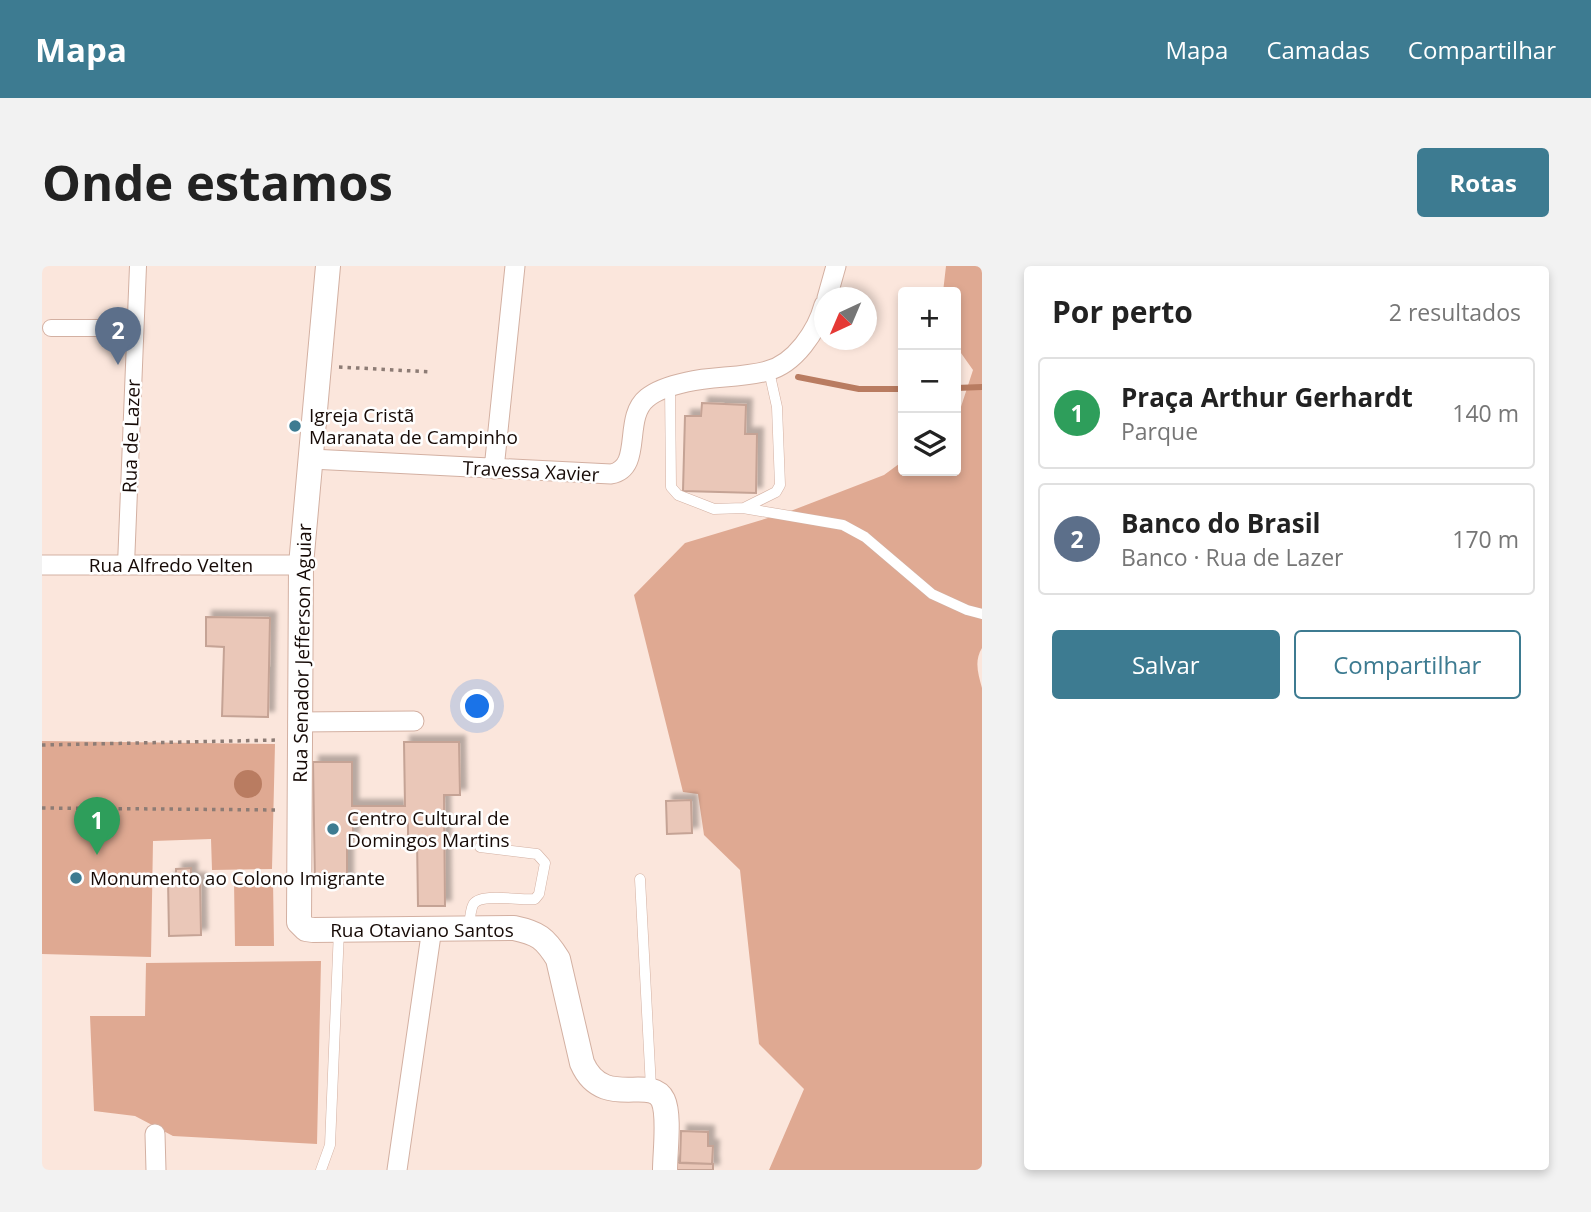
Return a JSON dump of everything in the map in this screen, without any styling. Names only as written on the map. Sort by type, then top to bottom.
[{"type":"street","name":"Rua de Lazer","points":[[126,565],[138,266]]},
{"type":"street","name":"Rua Senador Jefferson Aguiar","points":[[298,916],[301,565],[328,266]]},
{"type":"street","points":[[494,469],[515,266]]},
{"type":"street","points":[[830,287],[836,266]]},
{"type":"street","points":[[51,328],[135,328]]},
{"type":"street","name":"Travessa Xavier","points":[[311,459],[621,473],[630,458],[634,419],[638,408],[653,393],[670,386],[769,371],[800,351],[814,329]]},
{"type":"street","name":"Rua Alfredo Velten","points":[[42,565],[301,565]]},
{"type":"street","points":[[298,731],[414,721]]},
{"type":"street","name":"Rua Otaviano Santos","points":[[298,916],[299,922],[306,929],[514,928],[536,932],[558,959],[582,1063],[588,1075],[607,1088],[651,1089]]},
{"type":"street","points":[[397,1170],[432,928]]},
{"type":"street","points":[[651,1089],[663,1100],[665,1170]]},
{"type":"street","points":[[155,1134],[156,1170]]},
{"type":"lane","points":[[743,508],[776,492],[780,485],[777,407],[769,371]]},
{"type":"lane","points":[[670,386],[671,486],[678,495],[714,509],[743,508],[843,525],[865,537],[932,594],[982,614]]},
{"type":"lane","points":[[469,928],[477,900],[487,897],[535,899],[539,894],[545,863],[537,854],[480,846]]},
{"type":"lane","points":[[640,879],[651,1089]]},
{"type":"lane","points":[[321,1170],[330,1145],[339,930]]},
{"type":"path","points":[[319,366],[432,372]]},
{"type":"path","points":[[42,746],[298,731]]},
{"type":"path","points":[[42,808],[299,810]]},
{"type":"shaded area","points":[[946,266],[982,266],[982,648],[977,662],[982,688],[982,1170],[769,1170],[804,1089],[759,1044],[740,870],[704,835],[698,794],[683,792],[634,595],[685,543],[788,512],[884,475],[898,465],[898,476],[961,476],[961,407],[973,370],[961,353],[961,287],[944,287]]},
{"type":"shaded area","points":[[42,741],[275,744],[272,869],[212,870],[211,839],[153,841],[151,957],[42,954]]},
{"type":"shaded area","points":[[248,770],[258,774],[262,784],[258,794],[248,798],[238,794],[234,784],[238,774]]},
{"type":"shaded area","points":[[273,880],[274,946],[235,946],[234,881]]},
{"type":"shaded area","points":[[321,961],[317,1144],[173,1136],[135,1116],[94,1111],[90,1016],[145,1016],[146,963]]},
{"type":"building","points":[[702,403],[746,405],[745,434],[757,434],[756,493],[683,491],[685,416],[701,416]]},
{"type":"building","points":[[206,617],[270,618],[268,717],[222,716],[224,647],[206,646]]},
{"type":"building","name":"Centro Cultural de Domingos Martins","points":[[404,742],[459,742],[460,795],[444,795],[445,906],[418,906],[417,838],[408,838],[408,820],[353,820],[353,838],[347,839],[347,884],[315,885],[313,762],[352,762],[352,806],[405,806]]},
{"type":"building","points":[[691,800],[692,833],[667,834],[666,801]]},
{"type":"building","points":[[191,868],[191,879],[200,879],[201,935],[169,936],[168,879],[176,879],[176,869]]},
{"type":"building","points":[[681,1131],[708,1132],[708,1146],[713,1146],[712,1164],[680,1163]]},
{"type":"building","points":[[669,1162],[713,1164],[713,1170],[668,1170]]},
{"type":"waterway","points":[[798,377],[859,389],[898,389]]},
{"type":"waterway","points":[[961,388],[982,387]]},
{"type":"place","name":"Banco do Brasil","points":[[118,365]]},
{"type":"place","name":"Igreja Cristã Maranata de Campinho","points":[[295,426]]},
{"type":"place","name":"Centro Cultural de Domingos Martins","points":[[333,829]]},
{"type":"place","name":"Praça Arthur Gerhardt","points":[[97,855]]},
{"type":"place","name":"Monumento ao Colono Imigrante","points":[[76,878]]}]
